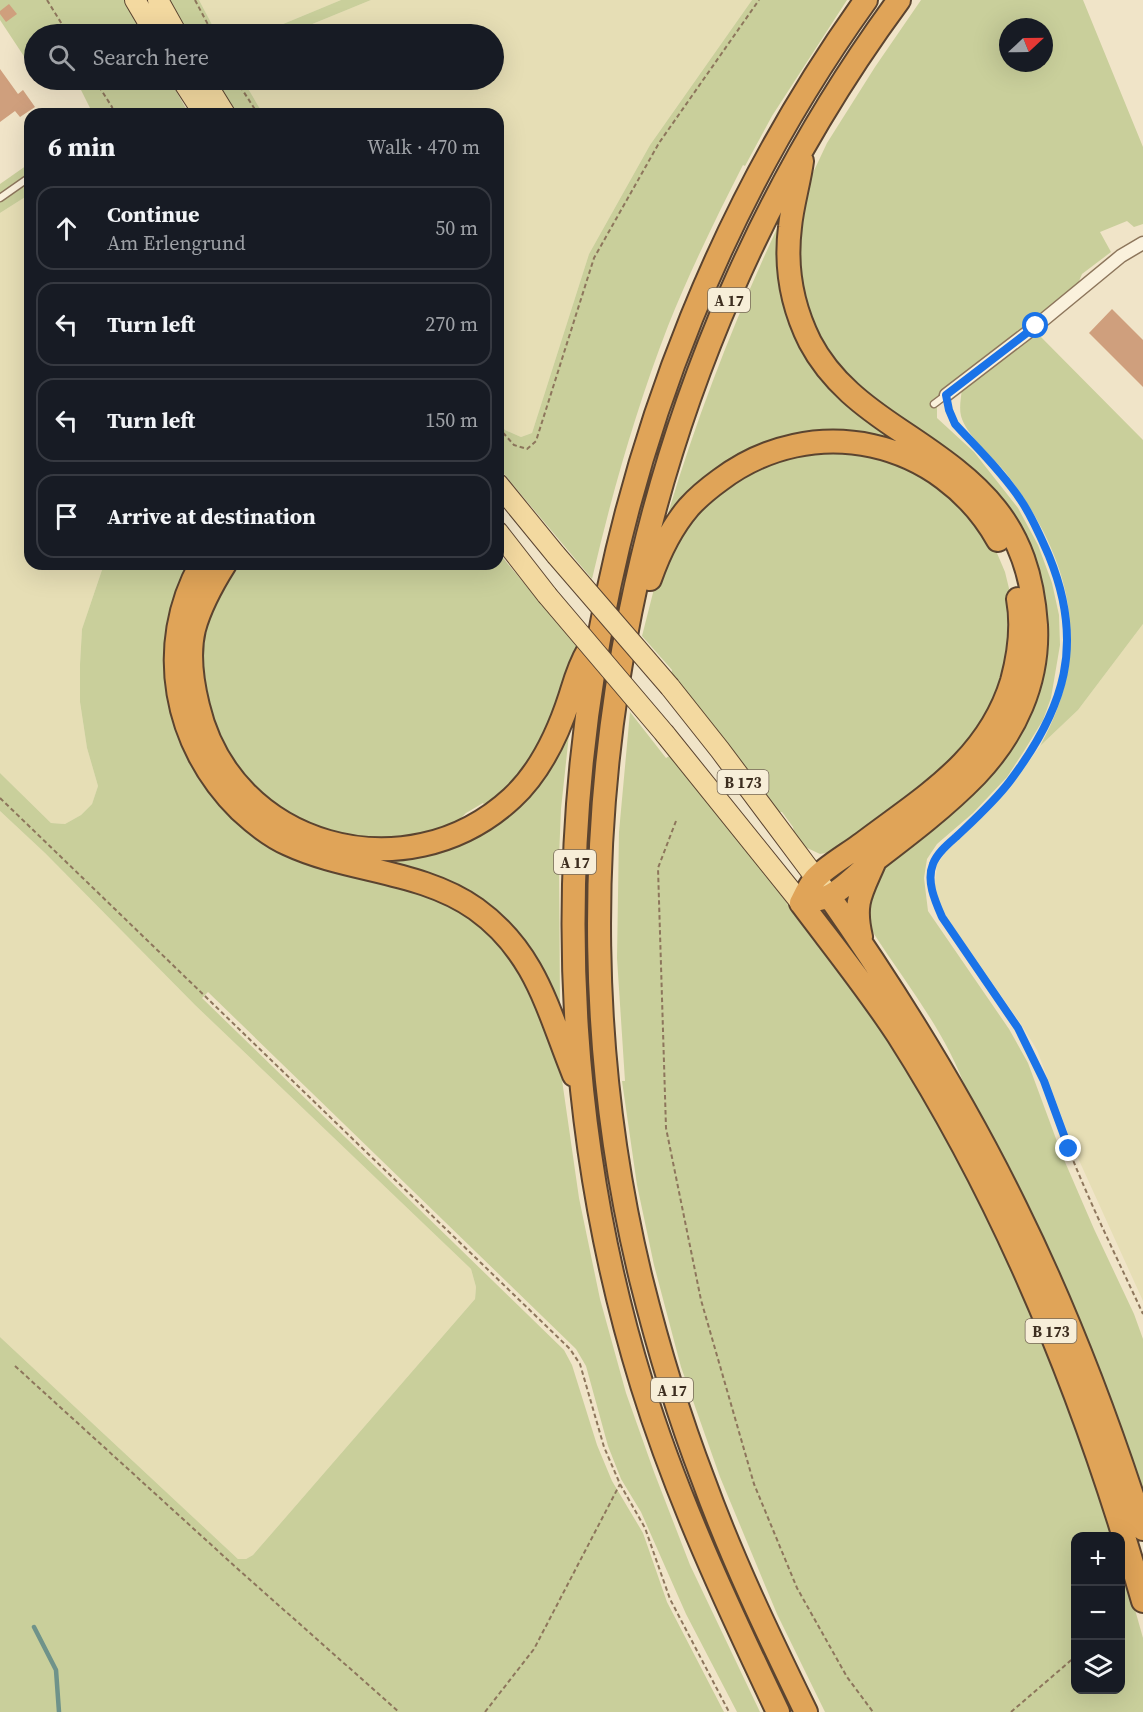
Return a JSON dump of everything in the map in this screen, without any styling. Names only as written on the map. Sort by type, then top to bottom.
[{"type":"highway","name":"A 17","points":[[778,1712],[707,1560],[668,1463],[642,1383],[611,1263],[583,1098],[574,970],[575,834],[587,713],[602,626],[625,517],[666,384],[718,255],[786,126],[866,0]]},
{"type":"highway","name":"A 17","points":[[806,1712],[746,1583],[704,1482],[677,1406],[641,1277],[618,1159],[603,1026],[599,949],[599,870],[605,781],[613,714],[633,605],[652,519],[669,459],[714,333],[769,213],[804,147],[856,63],[899,0]]},
{"type":"highway","points":[[804,147],[790,223],[788,248],[794,302],[800,322],[826,368],[854,397],[946,461],[973,483],[993,504],[1012,534],[1026,564],[1034,596],[1036,636],[1033,672],[1021,710],[1003,742],[984,766],[956,796],[874,861],[823,887]]},
{"type":"highway","points":[[633,605],[648,584],[658,555],[690,505],[738,467],[757,458],[810,442],[846,442],[877,446],[911,458],[938,473],[954,486],[968,499],[990,527],[1012,570],[1020,609],[1020,636],[1016,667],[1008,694],[998,716],[971,757],[823,887],[801,903]]},
{"type":"highway","points":[[198,570],[185,600],[178,629],[175,659],[176,685],[182,712],[197,752],[211,776],[227,797],[248,817],[286,844],[312,854],[434,888],[476,909],[493,923],[519,951],[541,987],[583,1098]]},
{"type":"highway","points":[[221,570],[194,630],[192,652],[192,676],[196,697],[209,740],[236,782],[267,811],[288,826],[313,838],[340,846],[389,850],[429,843],[467,830],[512,798],[533,774],[548,751],[570,699],[580,664],[602,626]]},
{"type":"highway","points":[[864,946],[856,917],[858,900],[874,861]]},
{"type":"highway","name":"B 173","points":[[823,887],[864,946],[945,1076],[1016,1207],[1076,1342],[1112,1437],[1143,1529]]},
{"type":"highway","name":"B 173","points":[[801,903],[871,996],[908,1052],[954,1131],[1015,1250],[1064,1361],[1084,1415],[1125,1537],[1143,1601]]},
{"type":"main road","points":[[135,0],[149,24]]},
{"type":"main road","points":[[158,0],[171,24]]},
{"type":"main road","points":[[188,90],[200,108]]},
{"type":"main road","points":[[210,90],[221,108]]},
{"type":"main road","name":"B 173","points":[[504,491],[670,687],[823,887]]},
{"type":"main road","name":"B 173","points":[[504,540],[801,903]]},
{"type":"street","points":[[946,395],[1036,326],[1121,256],[1143,243]]},
{"type":"lane","points":[[0,198],[24,181]]},
{"type":"lane","points":[[934,404],[946,395]]},
{"type":"path","points":[[47,0],[62,24]]},
{"type":"path","points":[[195,0],[208,24]]},
{"type":"path","points":[[504,434],[514,445],[527,449],[536,441],[594,258],[659,142],[759,0]]},
{"type":"path","points":[[101,90],[112,108]]},
{"type":"path","points":[[242,90],[254,108]]},
{"type":"path","points":[[946,395],[955,424],[1021,501],[1054,569],[1065,605],[1068,628],[1067,653],[1058,701],[1049,721],[1009,783],[933,863],[931,885],[942,917],[1018,1028],[1032,1054],[1094,1209],[1143,1314]]},
{"type":"path","points":[[0,798],[570,1349],[580,1364],[603,1447],[620,1484],[645,1528],[670,1599],[729,1712]]},
{"type":"path","points":[[676,821],[658,868],[666,1128],[701,1300],[754,1484],[797,1588],[847,1677],[873,1712]]},
{"type":"path","points":[[15,1366],[399,1712]]},
{"type":"path","points":[[485,1712],[534,1649],[620,1484]]},
{"type":"path","points":[[1011,1712],[1071,1660]]},
{"type":"shaded area","points":[[199,0],[341,0],[283,24],[212,24]]},
{"type":"shaded area","points":[[371,0],[752,0],[650,145],[589,254],[532,433],[521,437],[504,429],[504,108],[259,108],[249,90],[504,90],[504,24],[312,24]]},
{"type":"shaded area","points":[[24,198],[24,570],[102,570],[82,629],[80,664],[80,702],[87,748],[98,786],[92,804],[81,815],[65,824],[51,823],[0,773],[0,213]]},
{"type":"shaded area","points":[[1143,624],[1143,1301],[1073,1147],[1037,1050],[945,915],[938,900],[935,884],[937,865],[945,853],[988,812],[1011,787],[1040,746],[1078,710]]},
{"type":"shaded area","points":[[0,811],[45,853],[195,1005],[471,1269],[476,1287],[475,1299],[253,1555],[246,1559],[238,1559],[0,1337]]},
{"type":"green space","points":[[0,0],[127,0],[140,24],[24,24],[24,56],[0,20]]},
{"type":"green space","points":[[168,0],[199,0],[212,24],[182,24]]},
{"type":"green space","points":[[341,0],[371,0],[312,24],[283,24]]},
{"type":"green space","points":[[752,0],[847,0],[772,116],[745,166],[743,165],[685,285],[656,357],[635,420],[616,483],[592,579],[504,474],[504,429],[521,437],[532,433],[589,254],[650,145]]},
{"type":"green space","points":[[921,0],[1083,0],[1143,147],[1143,224],[1134,227],[1127,221],[1100,232],[1111,252],[1082,274],[1077,286],[1030,326],[932,401],[937,408],[937,418],[974,452],[1018,508],[1038,545],[1052,583],[1059,615],[1060,645],[1051,698],[1043,720],[1007,777],[973,813],[937,844],[927,859],[924,878],[928,911],[1009,1029],[1028,1063],[1062,1155],[1134,1314],[1143,1339],[1143,1500],[959,1071],[937,1030],[867,920],[869,880],[1000,760],[1032,561],[891,417],[825,354],[806,318],[795,231],[811,177],[827,143]]},
{"type":"green space","points":[[81,90],[176,90],[186,108],[90,108]]},
{"type":"green space","points":[[219,90],[249,90],[259,108],[231,108]]},
{"type":"green space","points":[[24,167],[24,198],[0,213],[0,184]]},
{"type":"green space","points":[[781,220],[795,325],[911,444],[810,436],[664,527],[716,371]]},
{"type":"green space","points":[[1035,331],[1143,440],[1143,624],[1078,710],[1040,746],[1057,710],[1067,674],[1071,639],[1068,605],[1060,571],[1028,505],[1006,473],[968,431],[960,410],[962,389]]},
{"type":"green space","points":[[849,449],[934,478],[994,546],[1005,572],[1014,609],[1000,694],[972,742],[889,812],[832,852],[820,854],[803,846],[795,837],[793,827],[782,812],[774,812],[671,676],[672,670],[642,636],[656,581],[694,510],[774,457]]},
{"type":"green space","points":[[504,559],[577,647],[569,681],[542,748],[488,810],[483,803],[466,813],[452,827],[433,833],[367,839],[317,828],[291,815],[256,788],[224,749],[199,687],[202,633],[236,570],[504,570]]},
{"type":"green space","points":[[102,570],[193,570],[193,759],[399,883],[472,914],[526,971],[561,1073],[579,1198],[600,1299],[626,1393],[690,1565],[760,1712],[737,1712],[686,1614],[641,1512],[621,1479],[608,1446],[586,1366],[576,1349],[208,992],[202,998],[564,1350],[572,1365],[597,1445],[612,1481],[643,1533],[667,1602],[724,1712],[0,1712],[0,1337],[238,1559],[246,1559],[253,1555],[475,1299],[476,1287],[471,1269],[195,1005],[45,853],[0,811],[0,773],[51,823],[65,824],[81,815],[92,804],[98,786],[87,748],[80,702],[82,629]]},
{"type":"green space","points":[[630,712],[666,758],[671,755],[870,1012],[942,1125],[993,1223],[1052,1356],[1113,1532],[1071,1532],[1071,1694],[1125,1694],[1125,1574],[1143,1638],[1143,1712],[825,1712],[777,1614],[720,1477],[681,1367],[654,1265],[637,1185],[622,1081],[625,1081],[617,958],[619,832]]},
{"type":"green space","points":[[570,725],[561,809],[559,857],[560,1010],[524,945],[352,855],[460,839]]},
{"type":"building","points":[[9,4],[17,14],[6,22],[0,11]]},
{"type":"building","points":[[0,69],[18,94],[23,90],[35,107],[24,108],[24,114],[20,117],[15,111],[0,122]]},
{"type":"building","points":[[1112,309],[1143,340],[1143,387],[1089,333]]},
{"type":"waterway","points":[[34,1627],[56,1670],[59,1712]]},
{"type":"route","points":[[1036,326],[946,395],[955,424],[1003,477],[1021,501],[1054,569],[1065,605],[1068,628],[1067,653],[1058,701],[1036,744],[1009,783],[943,850],[933,863],[930,874],[931,885],[942,917],[1018,1028],[1032,1054],[1069,1149]]}]
